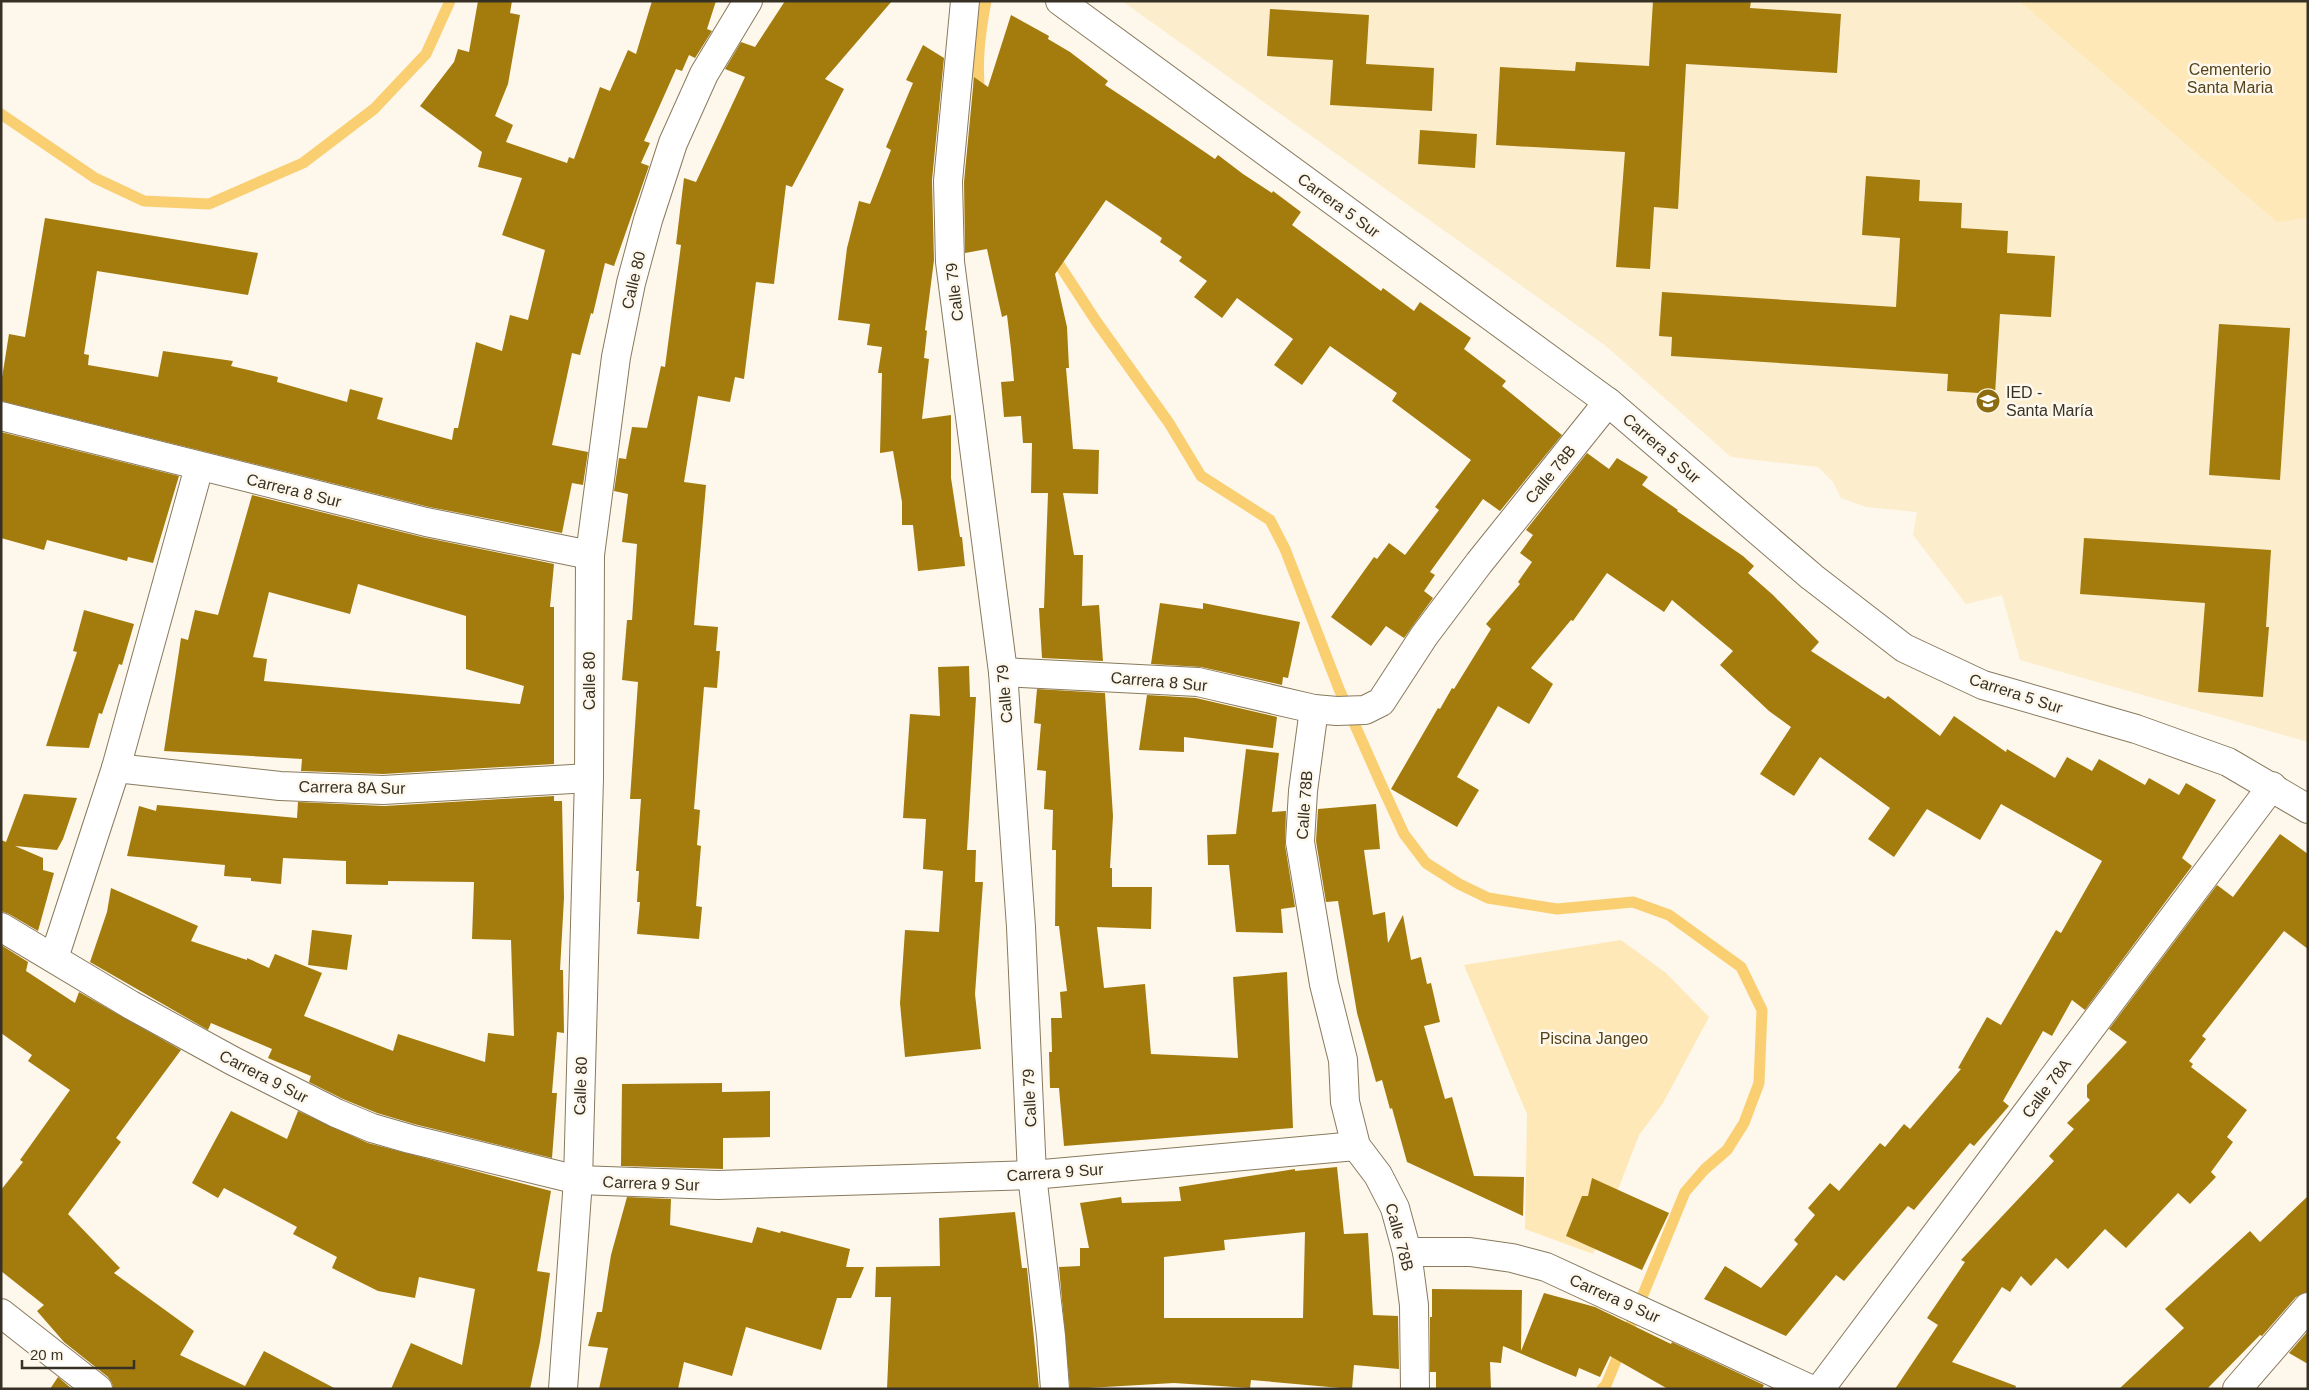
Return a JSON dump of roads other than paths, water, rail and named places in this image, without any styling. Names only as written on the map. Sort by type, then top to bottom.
[{"type":"street","name":"Calle 80","points":[[563,1389],[578,1180],[589,778],[590,555],[616,357],[631,284],[648,220],[673,142],[704,74],[748,1]]},
{"type":"street","name":"Calle 79","points":[[965,1],[948,181],[950,262],[1003,672],[1021,927],[1032,1175],[1052,1336],[1055,1389]]},
{"type":"street","name":"Carrera 5 Sur","points":[[1060,1],[1608,402],[1812,577],[1904,648],[1983,685],[2136,729],[2228,762],[2272,786],[2308,809]]},
{"type":"street","name":"Calle 78B","points":[[1415,1389],[1414,1305],[1407,1252],[1395,1208],[1378,1175],[1356,1146],[1345,1102],[1343,1060],[1324,984],[1300,842],[1303,791],[1325,710],[1365,710],[1381,702],[1424,636],[1608,402]]},
{"type":"street","name":"Carrera 8 Sur","points":[[1,416],[426,522],[590,555]]},
{"type":"street","points":[[54,958],[116,768],[200,467]]},
{"type":"street","name":"Carrera 8 Sur","points":[[1003,672],[1198,682],[1325,710]]},
{"type":"street","name":"Carrera 8A Sur","points":[[116,768],[280,786],[383,790],[589,778]]},
{"type":"street","name":"Calle 78A","points":[[1820,1389],[2272,786]]},
{"type":"street","name":"Carrera 9 Sur","points":[[1,927],[131,1005],[225,1057],[336,1113],[372,1128],[410,1139],[578,1180],[718,1185],[1032,1175],[1356,1146]]},
{"type":"street","name":"Carrera 9 Sur","points":[[1407,1252],[1470,1252],[1512,1258],[1546,1267],[1810,1389]]},
{"type":"street","points":[[2237,1389],[2308,1307]]},
{"type":"street","points":[[1,1313],[98,1389]]},
{"type":"waterway","points":[[1,114],[95,178],[144,201],[209,204],[303,163],[374,109],[426,54],[450,1]]},
{"type":"waterway","points":[[980,95],[979,48],[986,1]]},
{"type":"waterway","points":[[1053,255],[1096,321],[1169,423],[1201,476],[1270,520],[1285,549],[1339,689],[1381,784],[1404,834],[1426,863],[1459,884],[1488,898],[1557,909],[1633,902],[1669,915],[1741,967],[1762,1010],[1759,1083],[1744,1123],[1727,1150],[1705,1169],[1685,1192],[1606,1385],[1602,1389]]},
{"type":"place","name":"IED - Santa María","points":[[1988,401]]},
{"type":"park label","name":"Cementerio Santa Maria","points":[[2230,78]]},
{"type":"park label","name":"Piscina Jangeo","points":[[1594,1038]]}]
